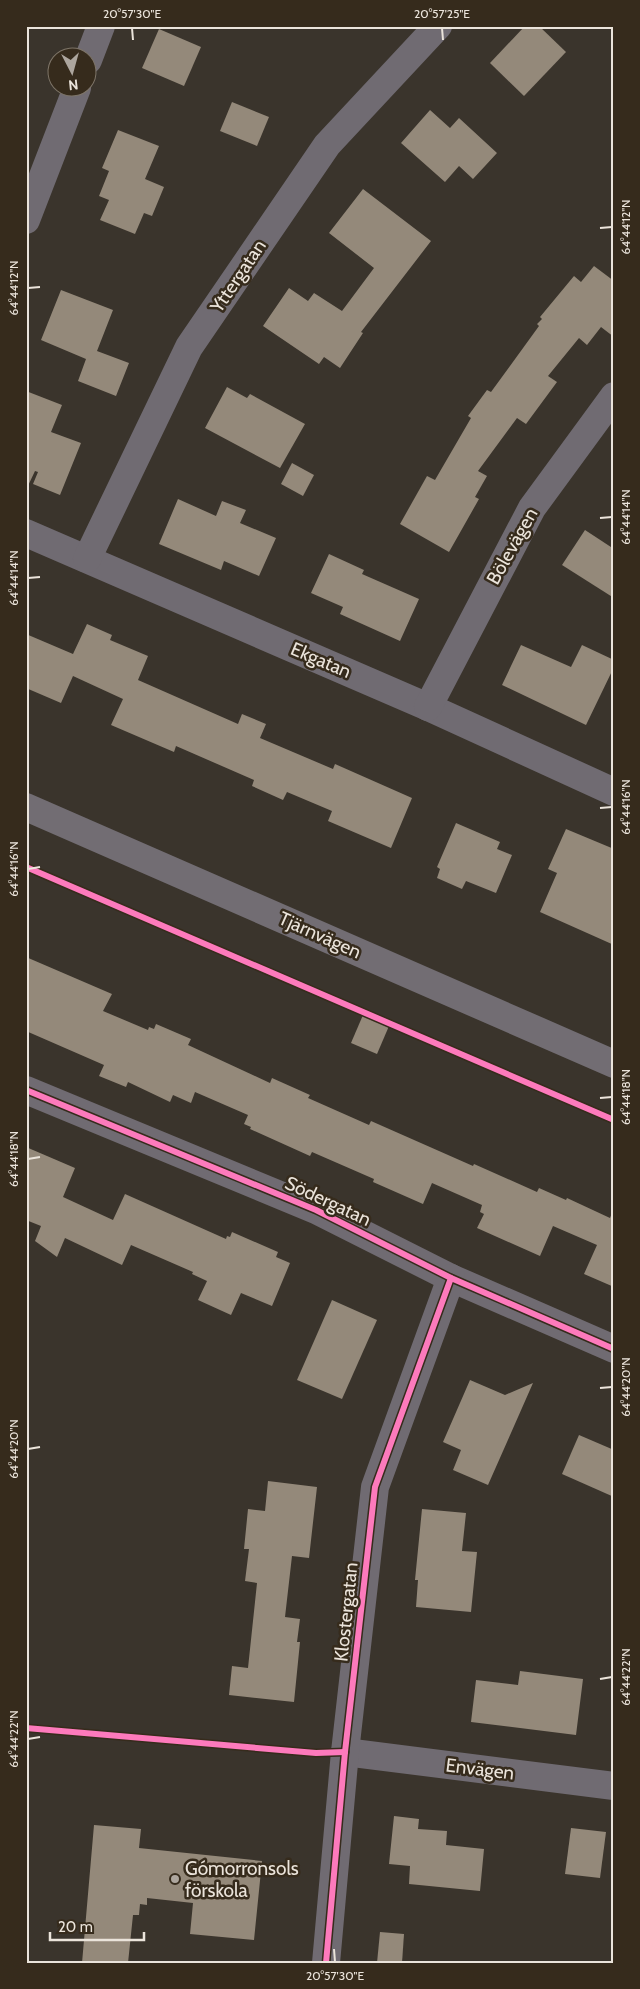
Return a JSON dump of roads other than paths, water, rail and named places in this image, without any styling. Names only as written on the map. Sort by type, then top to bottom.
[{"type":"street","points":[[93,48],[101,26]]},
{"type":"street","name":"Yttergatan","points":[[87,558],[189,347],[327,145],[438,26]]},
{"type":"street","points":[[26,220],[73,98]]},
{"type":"street","name":"Bölevägen","points":[[428,707],[532,508],[614,396]]},
{"type":"street","name":"Ekgatan","points":[[26,533],[428,707],[614,792]]},
{"type":"street","name":"Tjärnvägen","points":[[26,807],[614,1064]]},
{"type":"street","name":"Södergatan","points":[[26,1090],[316,1210],[451,1278],[614,1348]]},
{"type":"street","name":"Klostergatan","points":[[326,1963],[345,1752],[375,1487],[451,1278]]},
{"type":"street","name":"Envägen","points":[[345,1752],[614,1786]]},
{"type":"place","name":"Gómorronsols förskola","points":[[175,1879]]}]
